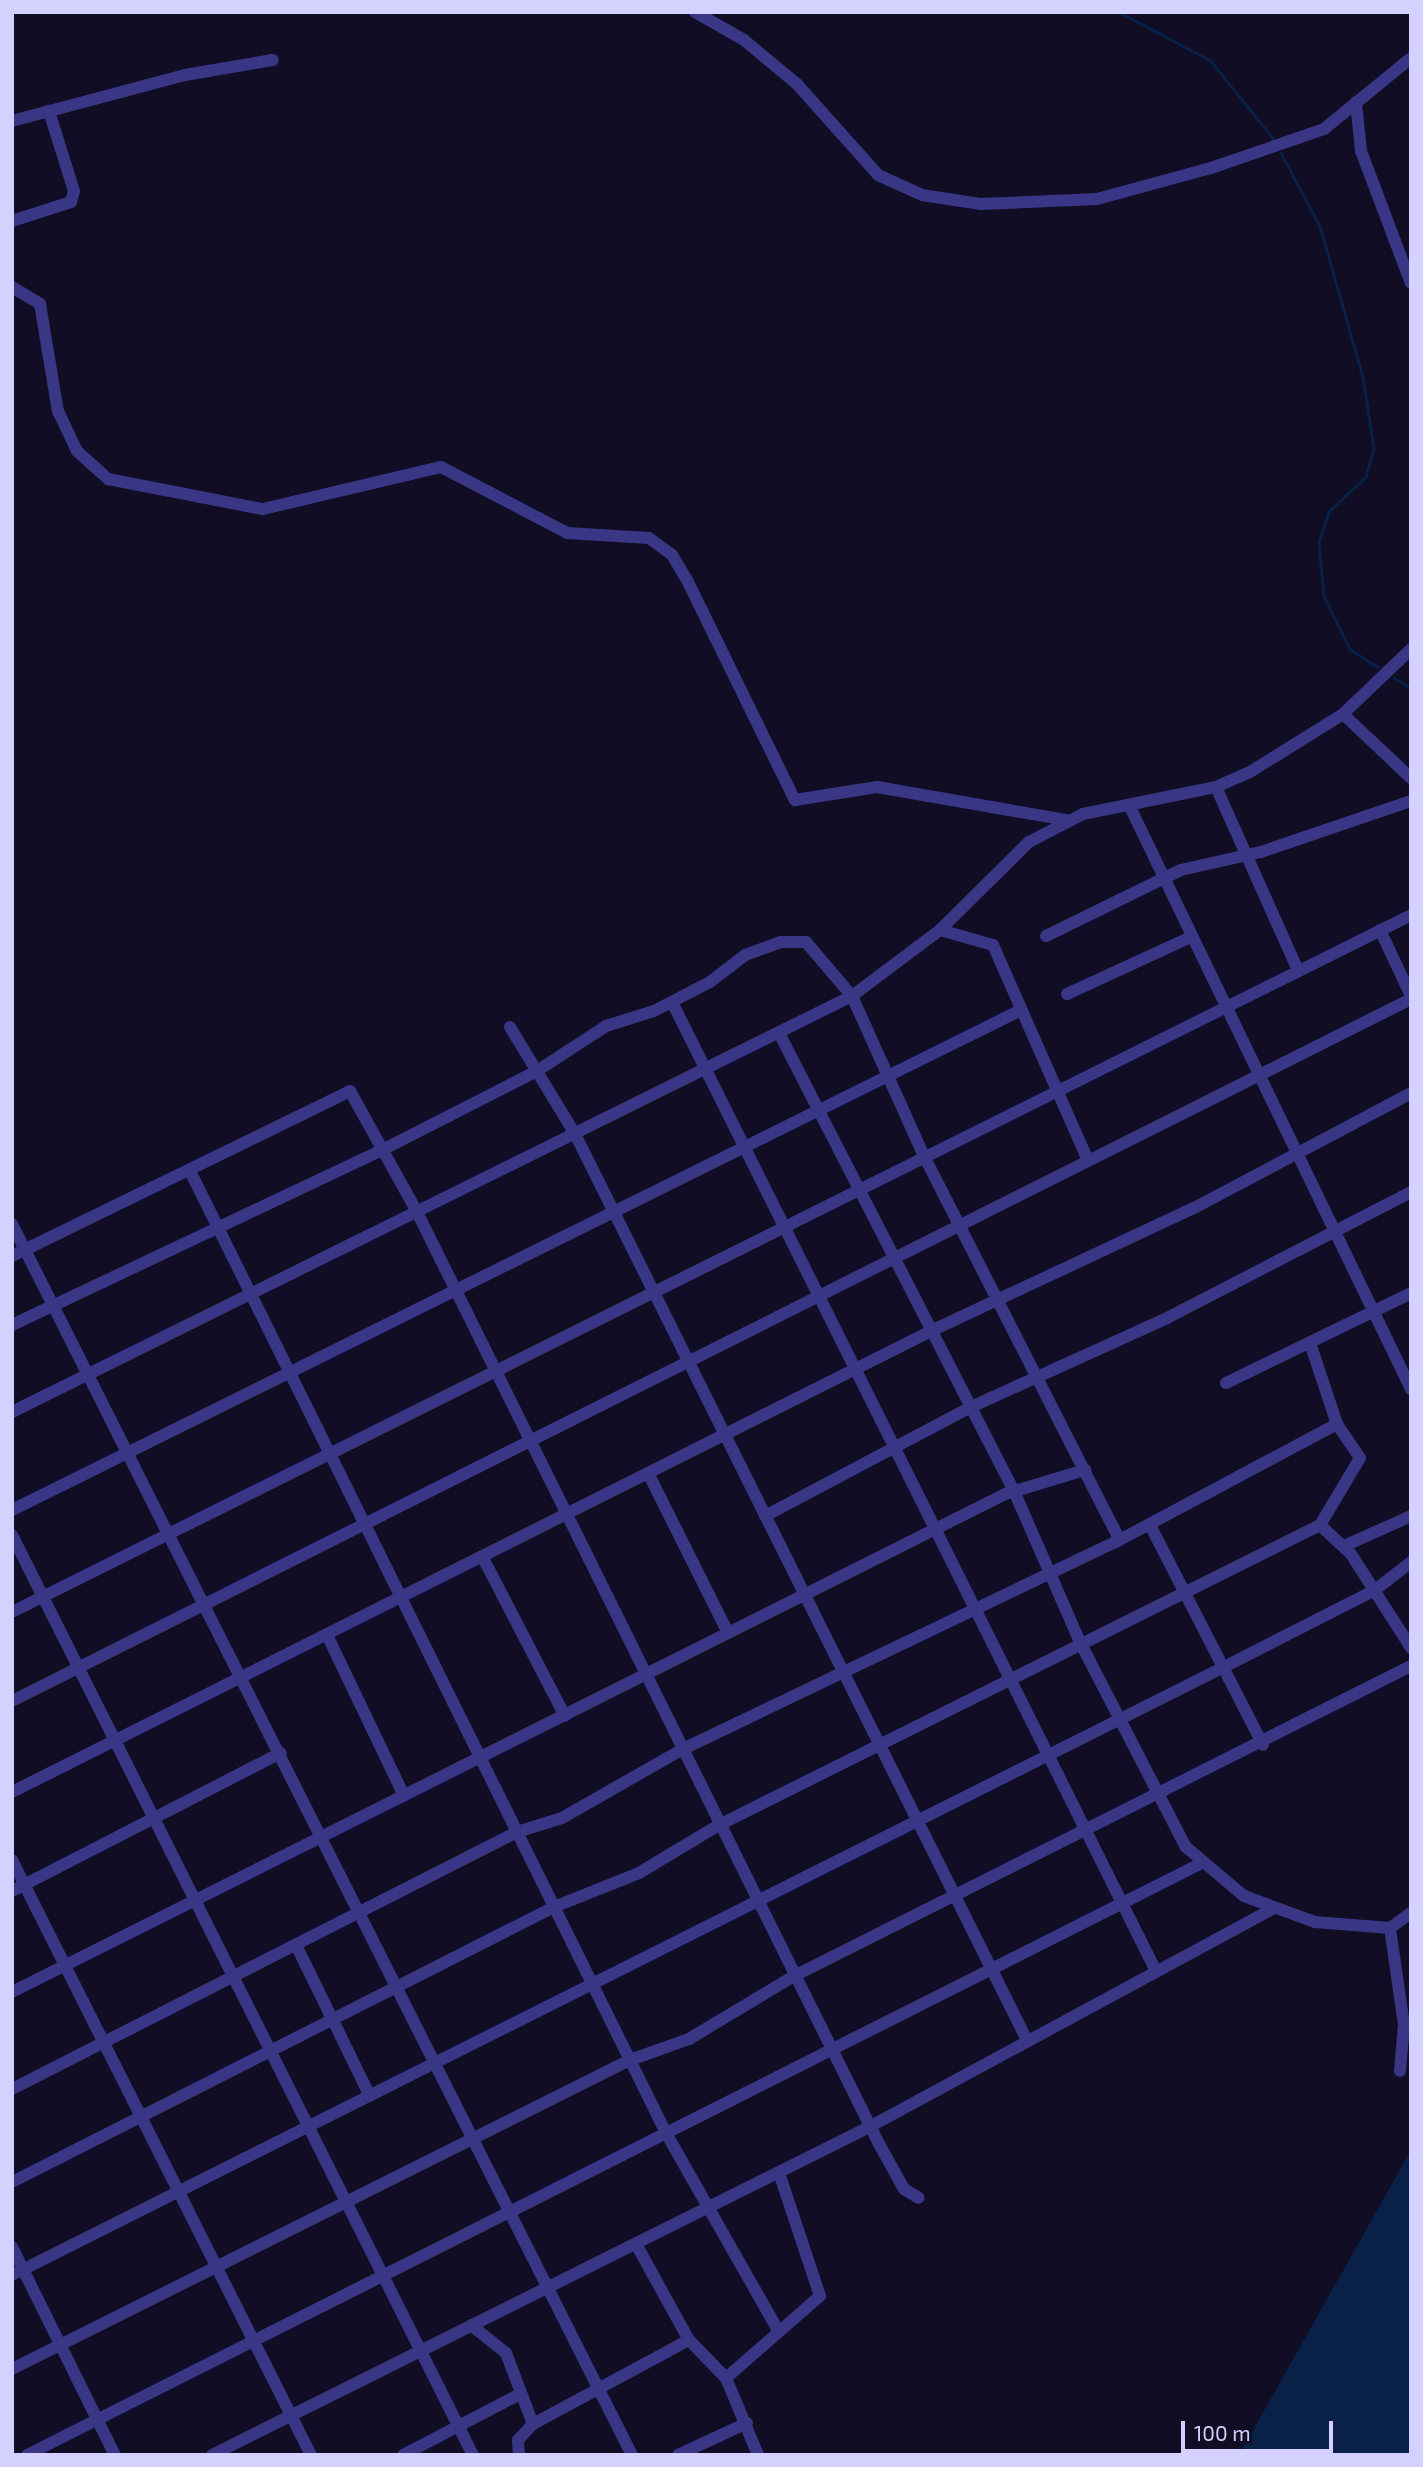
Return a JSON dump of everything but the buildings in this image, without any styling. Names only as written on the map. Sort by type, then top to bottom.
[{"type":"street","points":[[695,12],[744,40],[797,84],[878,175],[922,195],[981,204],[1025,206],[1125,192],[1324,129],[1411,58]]},
{"type":"street","points":[[12,121],[185,75],[273,60]]},
{"type":"street","points":[[1356,102],[1361,151],[1411,283]]},
{"type":"street","points":[[12,221],[71,202],[74,191],[49,111]]},
{"type":"street","points":[[12,287],[40,304],[58,411],[77,452],[108,479],[263,509],[441,467],[567,533],[649,538],[672,555],[688,582],[795,800],[877,787],[1067,820]]},
{"type":"street","points":[[12,1412],[249,1292],[417,1212],[852,996],[940,930],[997,870],[1067,820],[1216,787],[1343,714],[1411,649]]},
{"type":"street","points":[[1343,714],[1411,778]]},
{"type":"street","points":[[1216,787],[1298,970]]},
{"type":"street","points":[[1046,936],[1163,878],[1246,856],[1411,801]]},
{"type":"street","points":[[1129,805],[1411,1389]]},
{"type":"street","points":[[12,1612],[782,1224],[1411,915]]},
{"type":"street","points":[[940,930],[989,941],[1088,1160]]},
{"type":"street","points":[[12,1701],[526,1440],[1261,1076],[1411,998],[1380,930]]},
{"type":"street","points":[[1067,994],[1191,937]]},
{"type":"street","points":[[12,1325],[57,1307],[219,1231],[384,1149],[537,1071],[606,1026],[672,1002],[745,955],[799,941],[823,954],[852,996],[923,1154],[1120,1540]]},
{"type":"street","points":[[672,1002],[1007,1681],[1120,1906],[1156,1971]]},
{"type":"street","points":[[12,1510],[132,1452],[289,1369],[610,1209],[744,1147],[886,1072],[1019,1011]]},
{"type":"street","points":[[510,1027],[575,1134],[685,1362],[1027,2040]]},
{"type":"street","points":[[779,1033],[890,1259],[931,1331],[1014,1491],[1080,1644],[1158,1797],[1200,1864],[1275,1908],[1315,1922],[1390,1928],[1411,1913]]},
{"type":"street","points":[[12,1256],[28,1252],[350,1091],[417,1212],[526,1440],[871,2126],[904,2189],[919,2198]]},
{"type":"street","points":[[12,1792],[931,1331],[1299,1155],[1411,1093]]},
{"type":"street","points":[[190,1171],[666,2133],[777,2328]]},
{"type":"street","points":[[765,1516],[971,1407],[1336,1231],[1411,1192]]},
{"type":"street","points":[[12,1224],[132,1452],[204,1604],[244,1676],[396,1989],[632,2455]]},
{"type":"street","points":[[1226,1383],[1411,1293]]},
{"type":"street","points":[[12,2182],[554,1908],[639,1873],[719,1825],[1320,1525],[1360,1458],[1337,1424],[1310,1343]]},
{"type":"street","points":[[12,2089],[233,1979],[517,1832],[562,1818],[681,1750],[1150,1525],[1337,1424]]},
{"type":"street","points":[[12,1992],[933,1530],[1014,1491],[1085,1470]]},
{"type":"street","points":[[648,1473],[728,1633]]},
{"type":"street","points":[[1344,1546],[1411,1516]]},
{"type":"street","points":[[1150,1525],[1263,1745]]},
{"type":"street","points":[[1320,1525],[1344,1546],[1411,1647]]},
{"type":"street","points":[[12,1535],[40,1598],[194,1900],[342,2204],[383,2276],[473,2455]]},
{"type":"street","points":[[482,1556],[565,1716]]},
{"type":"street","points":[[18,2273],[435,2064],[591,1981],[758,1903],[1044,1753],[1224,1667],[1375,1590],[1411,1562]]},
{"type":"street","points":[[327,1635],[404,1797]]},
{"type":"street","points":[[12,2369],[214,2265],[473,2140],[630,2060],[690,2039],[794,1976],[1263,1745],[1411,1666]]},
{"type":"street","points":[[18,1888],[281,1753]]},
{"type":"street","points":[[12,1860],[18,1888],[65,1965],[311,2455]]},
{"type":"street","points":[[27,2455],[832,2048],[993,1972],[1200,1864]]},
{"type":"street","points":[[212,2455],[420,2349],[550,2289],[871,2126],[1275,1908]]},
{"type":"street","points":[[1390,1928],[1404,2025],[1400,2071]]},
{"type":"street","points":[[296,1945],[330,2022],[370,2096]]},
{"type":"street","points":[[726,2378],[777,2328],[820,2296],[779,2173]]},
{"type":"street","points":[[636,2244],[689,2340],[726,2378],[747,2423],[758,2455]]},
{"type":"street","points":[[12,2247],[18,2273],[62,2344],[115,2455]]},
{"type":"street","points":[[471,2325],[506,2353],[533,2424]]},
{"type":"street","points":[[519,2455],[518,2440],[533,2424],[599,2391],[689,2340]]},
{"type":"street","points":[[403,2455],[520,2394]]},
{"type":"street","points":[[678,2455],[747,2423]]},
{"type":"water","points":[[1411,2150],[1411,2455],[1239,2455]]},
{"type":"waterway","points":[[1119,12],[1210,60],[1273,138]]},
{"type":"waterway","points":[[1281,153],[1320,226],[1363,377],[1374,448],[1366,477],[1329,512],[1319,542],[1324,596],[1350,649],[1378,667]]},
{"type":"waterway","points":[[1394,678],[1411,688]]}]
